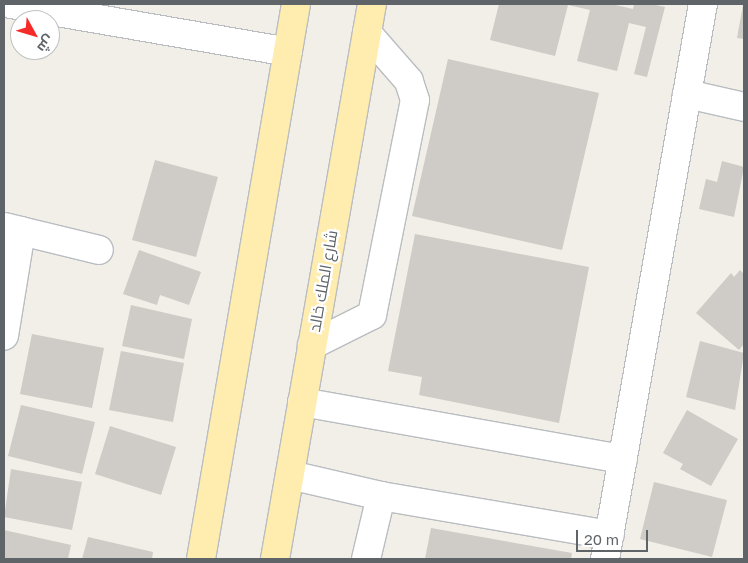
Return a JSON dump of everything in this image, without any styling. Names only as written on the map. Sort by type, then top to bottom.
[{"type":"main road","points":[[201,559],[296,4]]},
{"type":"main road","name":"شارع الملك خالد","points":[[275,559],[372,4]]},
{"type":"street","points":[[11,4],[288,52]]},
{"type":"street","points":[[288,484],[378,505],[607,547],[702,4]]},
{"type":"street","points":[[312,345],[372,314],[415,100],[409,81],[367,32]]},
{"type":"street","points":[[687,94],[744,107]]},
{"type":"street","points":[[4,336],[13,229],[99,250]]},
{"type":"street","points":[[302,402],[623,459]]},
{"type":"street","points":[[366,559],[378,505]]},
{"type":"building","points":[[499,4],[611,4],[633,9],[634,4],[651,4],[665,7],[647,77],[634,74],[646,27],[629,23],[617,71],[577,61],[590,10],[568,5],[555,56],[490,40]]},
{"type":"building","points":[[744,5],[744,39],[737,38]]},
{"type":"building","points":[[448,59],[599,93],[562,250],[412,216]]},
{"type":"building","points":[[155,160],[218,177],[196,257],[132,240]]},
{"type":"building","points":[[722,161],[744,167],[734,217],[699,209],[706,179],[717,182]]},
{"type":"building","points":[[415,234],[589,267],[559,423],[419,395],[422,377],[388,371]]},
{"type":"building","points":[[139,250],[201,272],[189,305],[160,295],[157,305],[123,294]]},
{"type":"building","points":[[740,270],[744,274],[744,344],[739,350],[696,313],[731,273],[734,277]]},
{"type":"building","points":[[131,305],[192,319],[184,359],[122,346]]},
{"type":"building","points":[[32,334],[104,348],[92,408],[20,394]]},
{"type":"building","points":[[700,341],[744,353],[735,410],[686,397]]},
{"type":"building","points":[[121,351],[184,363],[173,422],[109,410]]},
{"type":"building","points":[[21,405],[95,422],[82,474],[8,456]]},
{"type":"building","points":[[687,410],[738,439],[711,486],[680,469],[683,464],[663,453]]},
{"type":"building","points":[[110,426],[176,447],[161,495],[95,474]]},
{"type":"building","points":[[11,469],[82,482],[72,530],[4,517]]},
{"type":"building","points":[[654,482],[727,500],[712,557],[640,539]]},
{"type":"building","points":[[431,528],[572,553],[571,559],[425,559]]},
{"type":"building","points":[[4,530],[71,545],[68,559],[4,559]]},
{"type":"building","points":[[88,537],[153,552],[152,559],[82,559]]}]
